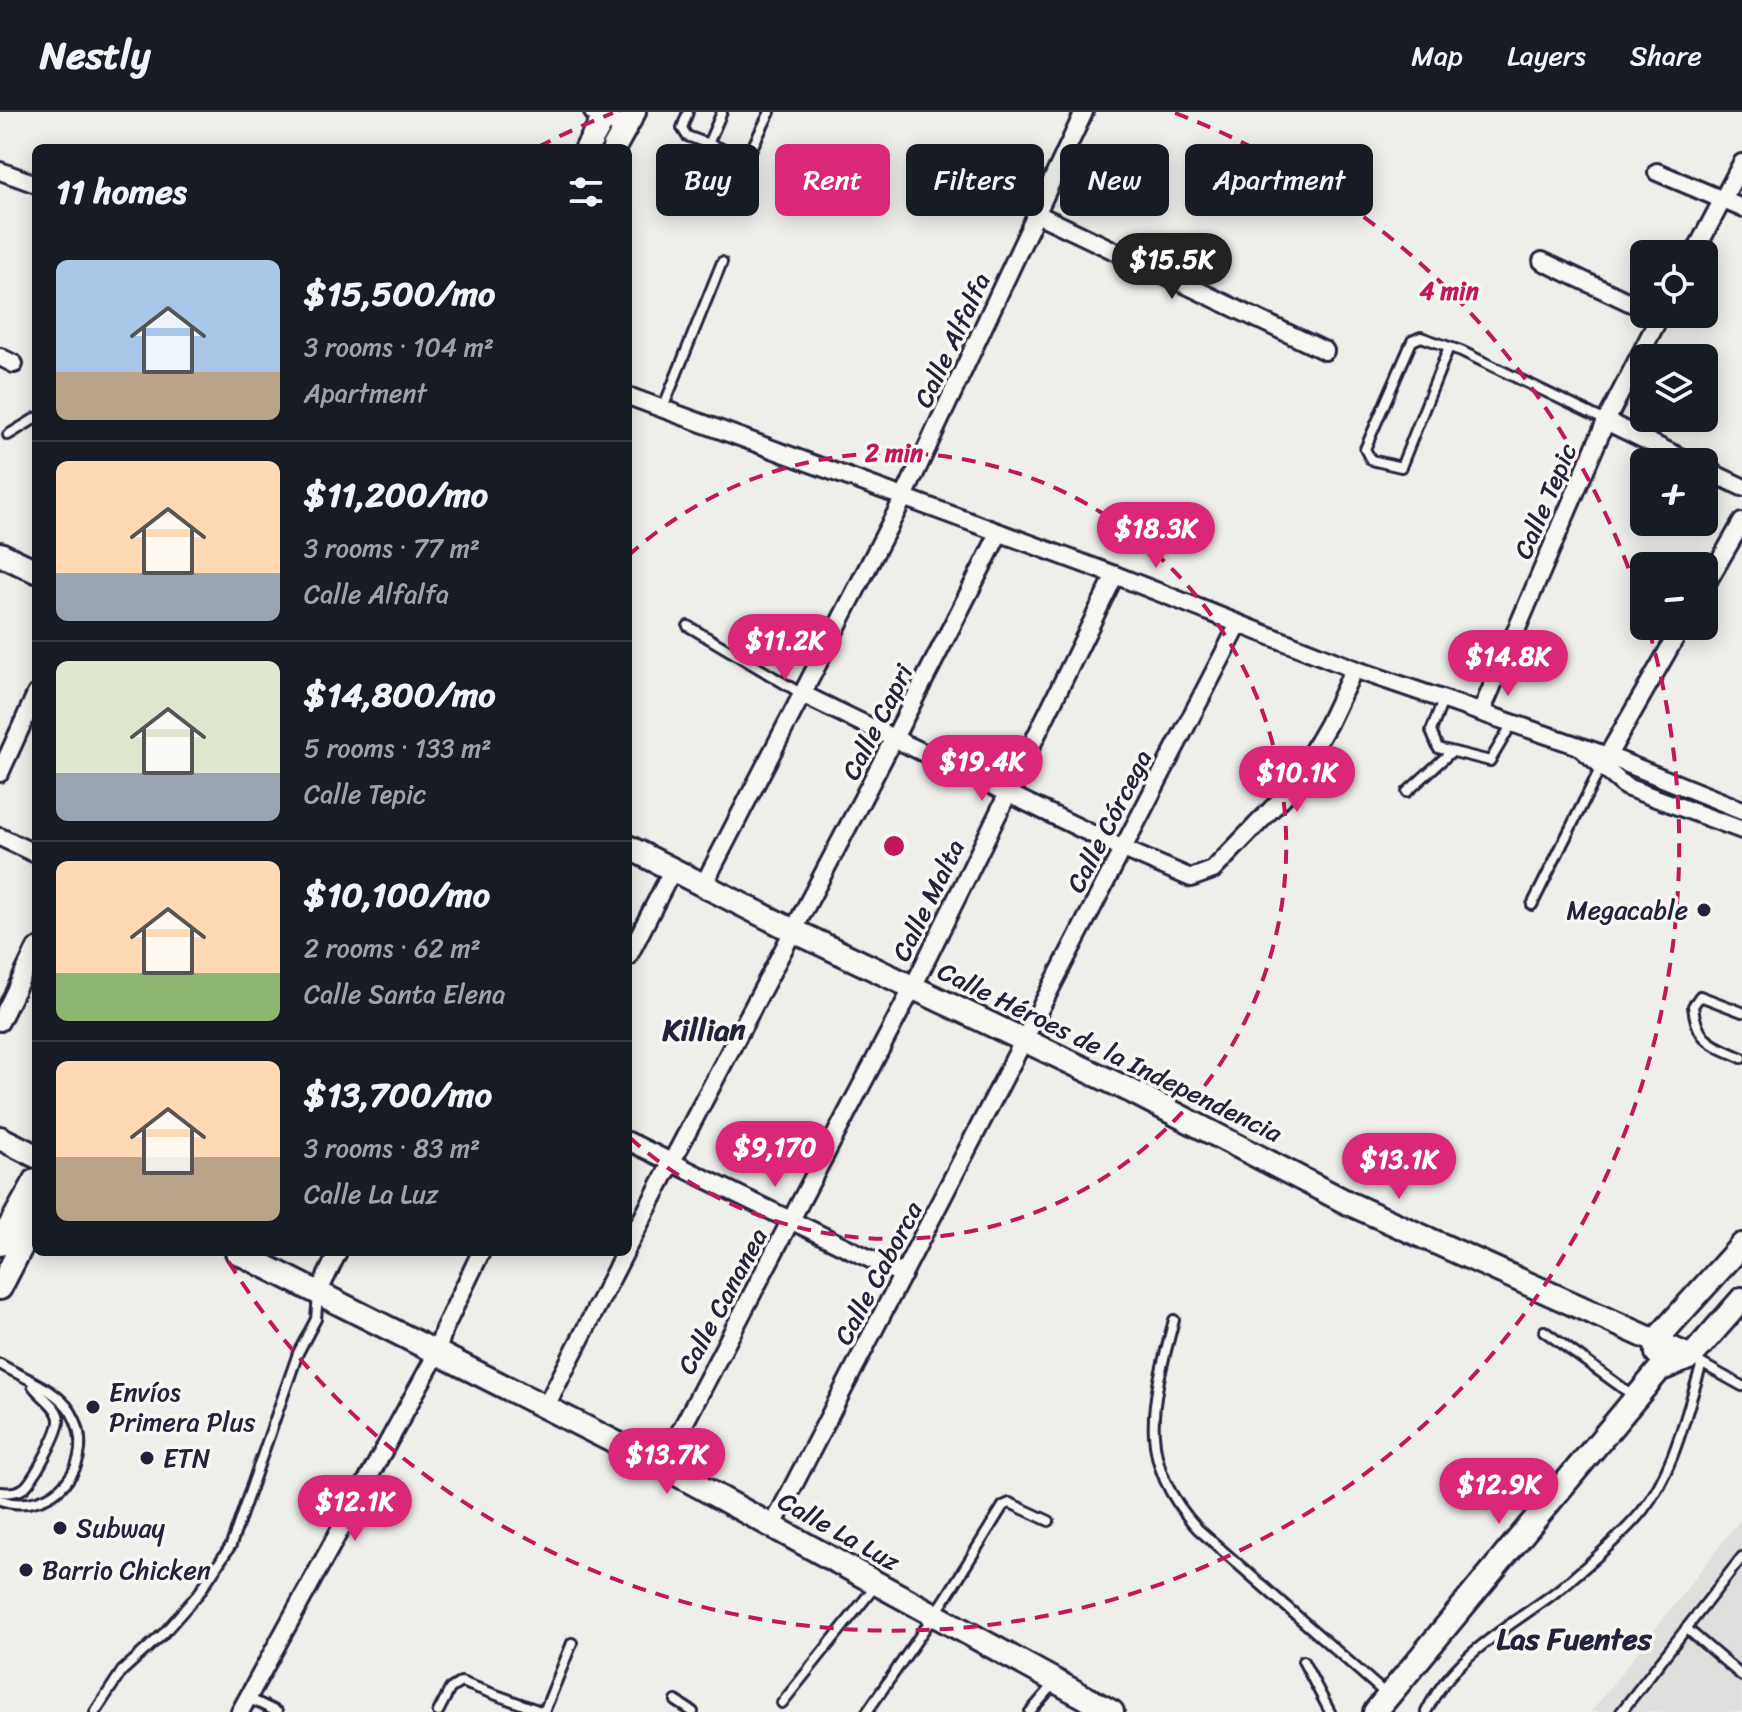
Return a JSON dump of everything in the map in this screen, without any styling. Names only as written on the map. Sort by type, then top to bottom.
[{"type":"street","name":"Calle Alfalfa","points":[[1044,199],[1084,112]]},
{"type":"street","points":[[589,144],[601,114],[630,120],[616,144]]},
{"type":"street","points":[[1702,240],[1742,163]]},
{"type":"street","points":[[0,171],[32,183]]},
{"type":"street","points":[[1657,172],[1742,208]]},
{"type":"street","name":"Calle Alfalfa","points":[[704,884],[903,499],[1036,216]]},
{"type":"street","points":[[1041,216],[1325,351]]},
{"type":"street","points":[[1542,261],[1630,302]]},
{"type":"street","name":"Calle Tepic","points":[[1482,710],[1606,421],[1652,328]]},
{"type":"street","points":[[632,397],[1115,575],[1354,669],[1577,744],[1604,761],[1742,810]]},
{"type":"street","points":[[1606,421],[1661,448]]},
{"type":"street","points":[[1718,476],[1742,487]]},
{"type":"street","points":[[1718,564],[1742,522]]},
{"type":"street","name":"Calle Capri","points":[[632,1238],[792,930],[897,738],[999,533]]},
{"type":"street","points":[[0,554],[32,569]]},
{"type":"street","name":"Calle Malta","points":[[913,987],[1115,575]]},
{"type":"street","name":"Calle Córcega","points":[[1026,1041],[1121,848],[1239,624]]},
{"type":"street","points":[[1604,761],[1674,640]]},
{"type":"street","points":[[802,694],[1121,848],[1191,878],[1213,870],[1275,809],[1304,770],[1354,669]]},
{"type":"street","points":[[0,773],[32,703]]},
{"type":"street","points":[[1604,761],[1626,787],[1742,830]]},
{"type":"street","points":[[0,837],[32,852]]},
{"type":"street","name":"Calle Héroes de la Independencia","points":[[632,849],[792,930],[1129,1090],[1348,1203],[1470,1261],[1697,1360]]},
{"type":"street","points":[[632,949],[673,869]]},
{"type":"street","points":[[0,1022],[32,956]]},
{"type":"street","name":"Calle Cananea","points":[[662,1466],[913,987]]},
{"type":"street","name":"Calle Caborca","points":[[772,1527],[1026,1041]]},
{"type":"street","points":[[0,1138],[32,1154]]},
{"type":"street","points":[[632,1143],[903,1275]]},
{"type":"street","points":[[0,1244],[32,1187]]},
{"type":"street","points":[[0,1288],[32,1226]]},
{"type":"street","points":[[1659,1370],[1656,1340],[1742,1245]]},
{"type":"street","name":"Calle La Luz","points":[[245,1256],[436,1355],[546,1406],[662,1466],[1112,1712]]},
{"type":"street","points":[[318,1293],[336,1256]]},
{"type":"street","points":[[244,1705],[436,1355],[444,1329],[479,1256]]},
{"type":"street","points":[[546,1406],[623,1256]]},
{"type":"street","points":[[1381,1704],[1659,1370],[1697,1360],[1742,1299]]},
{"type":"lane","points":[[688,112],[684,132],[708,144],[722,112]]},
{"type":"lane","points":[[754,144],[769,112]]},
{"type":"lane","points":[[663,408],[722,262]]},
{"type":"lane","points":[[1449,347],[1401,467],[1394,468],[1371,460],[1365,449],[1412,341],[1421,337],[1449,347],[1606,421]]},
{"type":"lane","points":[[8,435],[32,420]]},
{"type":"lane","points":[[688,626],[802,694]]},
{"type":"lane","points":[[1444,698],[1431,731],[1432,740],[1438,748],[1490,761],[1513,721]]},
{"type":"lane","points":[[1407,792],[1451,752]]},
{"type":"lane","points":[[1532,905],[1604,761]]},
{"type":"lane","points":[[1742,1012],[1710,997],[1700,996],[1693,1006],[1695,1024],[1705,1041],[1742,1058]]},
{"type":"lane","points":[[95,1712],[122,1671],[163,1634],[199,1593],[231,1545],[298,1353],[316,1319],[318,1293]]},
{"type":"lane","points":[[1174,1320],[1157,1392],[1154,1441],[1159,1474],[1176,1506],[1381,1704]]},
{"type":"lane","points":[[1544,1331],[1636,1398]]},
{"type":"lane","points":[[1426,1712],[1437,1689],[1466,1656],[1553,1594],[1642,1511],[1665,1476],[1697,1360]]},
{"type":"lane","name":"Calle Héroes de la Independencia","points":[[1697,1360],[1742,1386]]},
{"type":"lane","points":[[0,1364],[63,1402],[72,1413],[80,1445],[76,1467],[66,1485],[47,1499],[19,1503],[0,1500]]},
{"type":"lane","points":[[0,1492],[22,1490],[30,1482],[58,1429],[60,1418],[55,1409],[31,1382]]},
{"type":"lane","points":[[867,1712],[1006,1503],[1049,1521]]},
{"type":"lane","points":[[1621,1712],[1742,1557]]},
{"type":"lane","points":[[782,1703],[877,1584]]},
{"type":"lane","points":[[1686,1628],[1742,1676]]},
{"type":"lane","points":[[438,1712],[450,1689],[461,1682],[543,1712],[572,1643]]},
{"type":"lane","points":[[1303,1661],[1330,1712]]},
{"type":"lane","points":[[1030,1712],[1057,1682]]},
{"type":"lane","points":[[676,1701],[693,1712]]},
{"type":"lane","points":[[244,1705],[277,1712]]},
{"type":"shaded area","points":[[1742,1517],[1742,1712],[1591,1712]]},
{"type":"place","name":"Megacable","points":[[1704,910]]},
{"type":"place","name":"Envíos Primera Plus","points":[[93,1407]]},
{"type":"place","name":"ETN","points":[[147,1458]]},
{"type":"place","name":"Subway","points":[[60,1528]]},
{"type":"place","name":"Barrio Chicken","points":[[26,1570]]},
{"type":"district","name":"Killian","points":[[704,1030]]},
{"type":"district","name":"Las Fuentes","points":[[1574,1639]]}]
